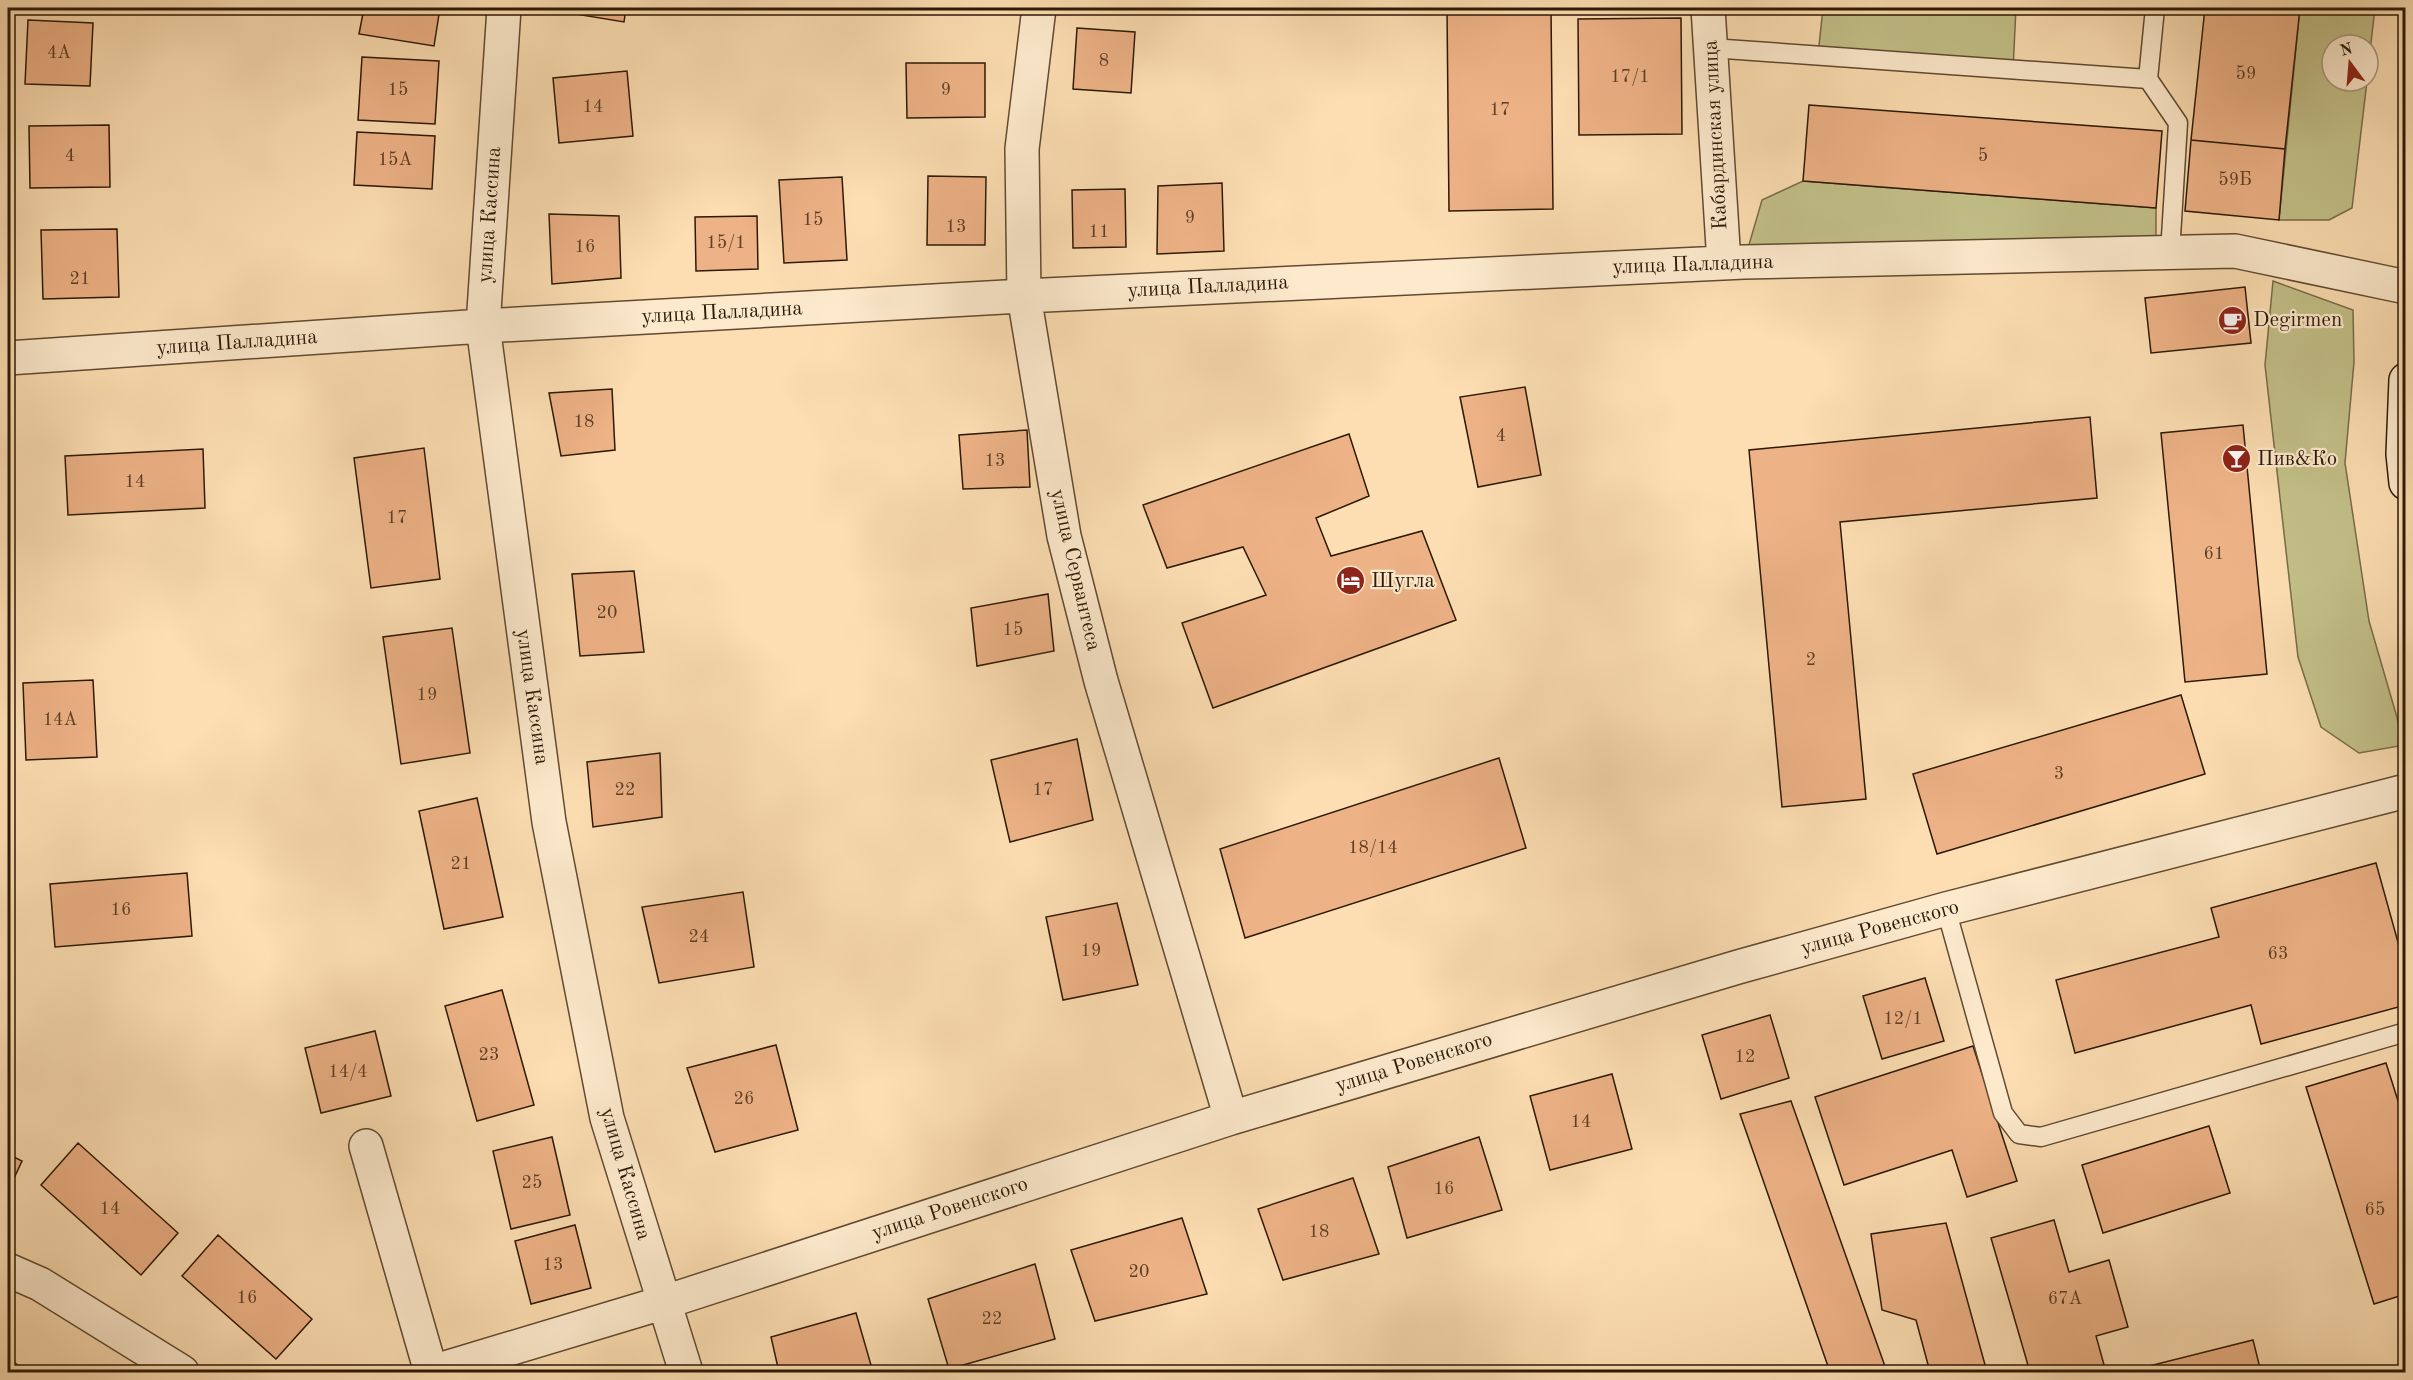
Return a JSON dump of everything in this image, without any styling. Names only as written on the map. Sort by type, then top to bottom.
[{"type":"street","name":"улица Кассина","points":[[504,8],[483,326],[549,822],[607,1118],[662,1303],[686,1372]]},
{"type":"street","name":"улица Сервантеса","points":[[1039,8],[1022,149],[1024,296],[1064,536],[1101,681],[1231,1118]]},
{"type":"street","name":"Кабардинская улица","points":[[1708,8],[1724,263]]},
{"type":"street","name":"улица Палладина","points":[[8,358],[483,326],[1024,296],[1724,263],[2235,251],[2406,287]]},
{"type":"street","points":[[2406,380],[2403,454],[2406,483]]},
{"type":"street","name":"улица Ровенского","points":[[432,1372],[662,1303],[1231,1118],[1727,970],[1946,909],[2406,791]]},
{"type":"street","points":[[366,1146],[432,1372]]},
{"type":"street","points":[[8,1270],[40,1284],[182,1372]]},
{"type":"lane","points":[[2155,8],[2148,79],[2178,123],[2170,253]]},
{"type":"lane","points":[[1711,48],[2148,79]]},
{"type":"lane","points":[[1946,909],[2003,1113],[2019,1134],[2041,1137],[2406,1032]]},
{"type":"shaded area","points":[[1823,8],[2016,8],[2013,70],[1818,55]]},
{"type":"shaded area","points":[[2300,8],[2375,8],[2372,33],[2320,33],[2320,93],[2366,93],[2352,208],[2329,220],[2279,220]]},
{"type":"shaded area","points":[[1803,181],[2156,208],[2156,253],[1744,262],[1762,200]]},
{"type":"shaded area","points":[[2273,281],[2353,310],[2354,362],[2345,463],[2369,621],[2405,745],[2359,753],[2321,727],[2298,657],[2265,365]]},
{"type":"building","points":[[364,8],[440,8],[434,46],[359,34]]},
{"type":"building","points":[[564,8],[626,8],[624,22],[563,12]]},
{"type":"building","points":[[2205,8],[2300,8],[2285,149],[2191,140]]},
{"type":"building","points":[[1551,9],[1553,209],[1449,211],[1447,10]]},
{"type":"building","points":[[1681,18],[1682,134],[1579,135],[1578,19]]},
{"type":"building","points":[[28,20],[93,23],[90,86],[25,84]]},
{"type":"building","points":[[1077,28],[1135,32],[1131,93],[1073,89]]},
{"type":"building","points":[[362,57],[439,61],[435,124],[358,120]]},
{"type":"building","points":[[906,63],[985,63],[985,117],[907,118]]},
{"type":"building","points":[[627,71],[633,136],[559,143],[553,78]]},
{"type":"building","points":[[1809,105],[2162,131],[2156,208],[1803,181]]},
{"type":"building","points":[[109,125],[110,187],[30,188],[29,126]]},
{"type":"building","points":[[357,132],[435,136],[432,189],[354,185]]},
{"type":"building","points":[[2191,140],[2285,149],[2279,220],[2185,211]]},
{"type":"building","points":[[928,176],[986,177],[985,245],[927,245]]},
{"type":"building","points":[[842,177],[847,260],[784,263],[779,180]]},
{"type":"building","points":[[1222,183],[1224,251],[1157,254],[1158,186]]},
{"type":"building","points":[[1125,189],[1126,247],[1073,248],[1072,190]]},
{"type":"building","points":[[549,214],[619,216],[621,278],[552,284]]},
{"type":"building","points":[[757,216],[758,269],[696,271],[695,217]]},
{"type":"building","points":[[117,229],[119,297],[43,299],[41,230]]},
{"type":"building","points":[[2245,287],[2251,343],[2151,353],[2145,298]]},
{"type":"building","points":[[1525,387],[1541,475],[1478,487],[1460,397]]},
{"type":"building","points":[[612,389],[615,450],[561,456],[549,393]]},
{"type":"building","points":[[2090,417],[2097,498],[1840,522],[1866,799],[1782,807],[1749,450]]},
{"type":"building","points":[[2243,425],[2267,674],[2185,682],[2161,433]]},
{"type":"building","points":[[1027,430],[1030,487],[963,489],[959,435]]},
{"type":"building","name":"Шугла","points":[[1349,434],[1369,496],[1316,518],[1331,556],[1422,531],[1456,620],[1213,708],[1182,623],[1266,595],[1243,547],[1167,568],[1143,505]]},
{"type":"building","points":[[424,448],[440,579],[371,588],[354,458]]},
{"type":"building","points":[[203,449],[205,508],[68,515],[65,456]]},
{"type":"building","points":[[634,571],[644,652],[580,656],[572,574]]},
{"type":"building","points":[[1048,594],[1054,651],[977,666],[971,608]]},
{"type":"building","points":[[452,628],[470,753],[401,764],[383,637]]},
{"type":"building","points":[[93,680],[97,757],[26,760],[23,683]]},
{"type":"building","points":[[2181,695],[2205,774],[1937,854],[1913,774]]},
{"type":"building","points":[[1077,739],[1093,820],[1010,842],[991,760]]},
{"type":"building","points":[[660,753],[662,817],[593,827],[587,762]]},
{"type":"building","points":[[1499,758],[1526,848],[1245,938],[1220,849]]},
{"type":"building","points":[[477,798],[503,917],[444,929],[419,811]]},
{"type":"building","points":[[2376,863],[2406,971],[2406,1005],[2261,1044],[2251,1005],[2075,1053],[2056,980],[2219,937],[2211,908]]},
{"type":"building","points":[[187,873],[192,936],[55,947],[50,884]]},
{"type":"building","points":[[743,892],[754,967],[659,983],[642,907]]},
{"type":"building","points":[[8,893],[9,947],[8,947]]},
{"type":"building","points":[[1117,903],[1138,985],[1063,1000],[1046,917]]},
{"type":"building","points":[[1925,978],[1944,1041],[1882,1059],[1863,996]]},
{"type":"building","points":[[502,990],[534,1105],[477,1121],[445,1006]]},
{"type":"building","points":[[1770,1015],[1789,1078],[1721,1099],[1702,1035]]},
{"type":"building","points":[[375,1031],[391,1096],[321,1113],[305,1048]]},
{"type":"building","points":[[776,1045],[798,1130],[715,1152],[687,1068]]},
{"type":"building","points":[[1973,1046],[2017,1181],[1967,1197],[1952,1150],[1844,1185],[1815,1097]]},
{"type":"building","points":[[2386,1063],[2406,1126],[2406,1294],[2374,1304],[2306,1087]]},
{"type":"building","points":[[1612,1074],[1632,1149],[1550,1170],[1530,1096]]},
{"type":"building","points":[[1791,1101],[1887,1372],[1830,1372],[1740,1114]]},
{"type":"building","points":[[2209,1126],[2230,1193],[2103,1233],[2082,1165]]},
{"type":"building","points":[[552,1137],[570,1215],[511,1229],[493,1151]]},
{"type":"building","points":[[1479,1137],[1502,1210],[1407,1238],[1388,1167]]},
{"type":"building","points":[[78,1143],[178,1233],[141,1275],[41,1185]]},
{"type":"building","points":[[8,1154],[22,1161],[8,1191]]},
{"type":"building","points":[[1353,1178],[1379,1254],[1283,1280],[1258,1209]]},
{"type":"building","points":[[1182,1218],[1207,1294],[1095,1321],[1071,1250]]},
{"type":"building","points":[[2054,1220],[2069,1272],[2109,1260],[2128,1327],[2096,1336],[2106,1372],[2030,1372],[1991,1238]]},
{"type":"building","points":[[1946,1223],[1987,1372],[1930,1372],[1916,1320],[1882,1310],[1871,1234]]},
{"type":"building","points":[[575,1225],[591,1288],[531,1304],[515,1241]]},
{"type":"building","points":[[218,1235],[312,1319],[276,1359],[182,1276]]},
{"type":"building","points":[[1035,1264],[1055,1339],[949,1369],[928,1299]]},
{"type":"building","points":[[856,1313],[873,1372],[779,1372],[771,1337]]},
{"type":"building","points":[[2253,1340],[2261,1372],[2146,1372],[2145,1367]]},
{"type":"building","points":[[8,1357],[26,1372],[8,1372]]},
{"type":"place","name":"Degirmen","points":[[2232,320]]},
{"type":"place","name":"Пив&Ко","points":[[2236,459]]},
{"type":"place","name":"Шугла","points":[[1350,581]]}]
